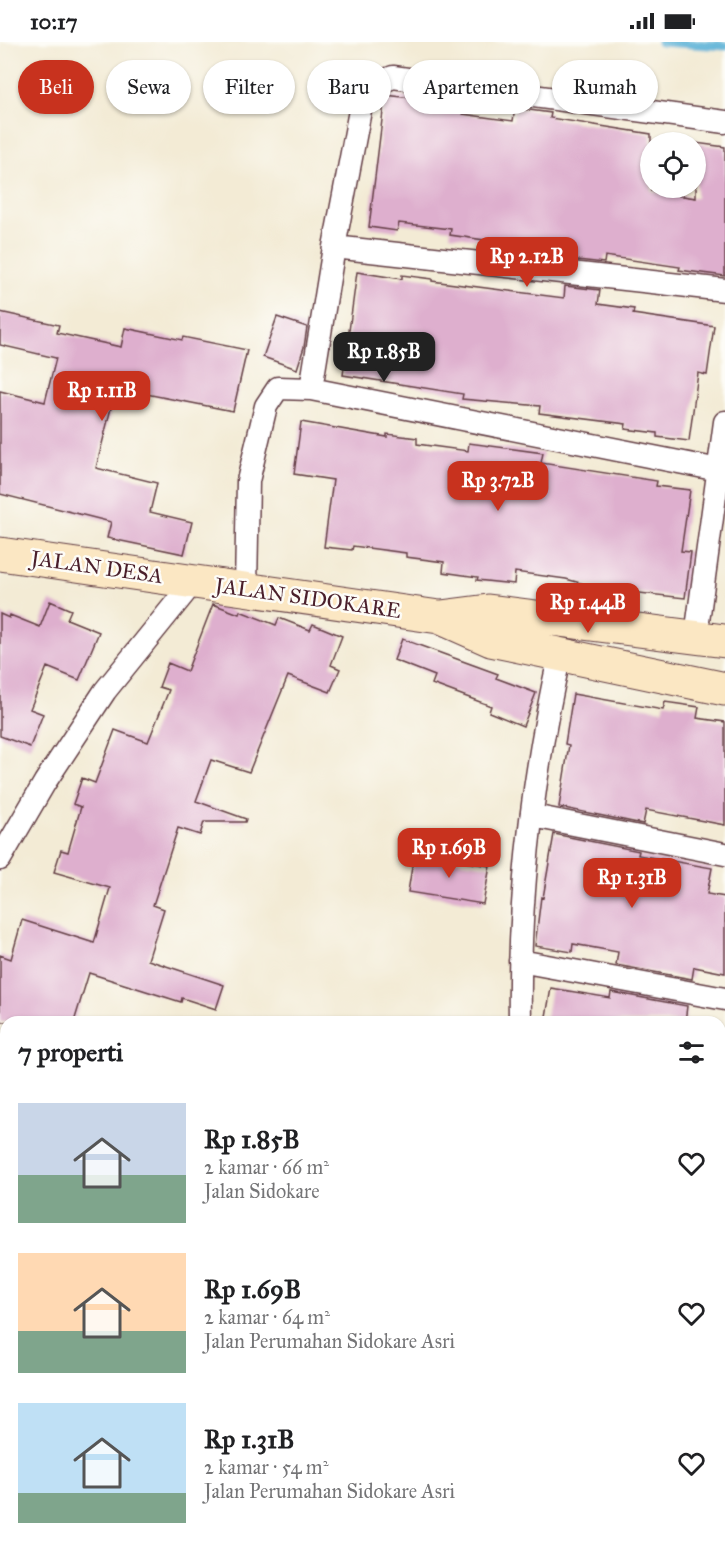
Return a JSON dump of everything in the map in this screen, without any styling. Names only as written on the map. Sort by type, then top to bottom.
[{"type":"street","points":[[311,389],[334,247],[362,100],[374,85],[393,78],[725,122]]},
{"type":"street","points":[[334,247],[725,290]]},
{"type":"street","points":[[246,588],[248,481],[266,406],[278,388],[311,389],[719,471]]},
{"type":"street","points":[[710,639],[719,471],[725,422]]},
{"type":"street","name":"JALAN DESA","points":[[0,554],[194,581]]},
{"type":"street","name":"JALAN SIDOKARE","points":[[0,859],[45,782],[105,691],[194,581],[439,617],[491,640],[725,689]]},
{"type":"street","name":"JALAN SIDOKARE","points":[[439,617],[488,610],[710,639]]},
{"type":"street","points":[[520,1016],[520,961],[533,816],[552,688],[560,654]]},
{"type":"street","points":[[533,816],[725,854]]},
{"type":"street","points":[[520,961],[725,999]]},
{"type":"building","points":[[391,96],[403,97],[403,114],[463,114],[513,121],[514,114],[540,114],[540,111],[551,113],[550,118],[640,132],[640,198],[706,198],[706,144],[725,147],[725,276],[605,256],[604,263],[569,259],[570,248],[521,241],[520,247],[491,243],[491,241],[450,235],[451,229],[399,223],[397,231],[369,227],[383,114],[391,114]]},
{"type":"building","points":[[357,272],[402,279],[402,275],[564,298],[565,286],[600,290],[598,304],[634,309],[633,314],[714,326],[707,375],[698,373],[689,441],[657,437],[657,433],[625,429],[626,424],[539,413],[540,406],[462,399],[463,394],[343,375]]},
{"type":"building","points":[[0,312],[59,325],[57,333],[121,347],[125,328],[247,350],[233,411],[116,388],[96,468],[157,483],[150,512],[192,522],[184,554],[107,538],[111,522],[0,494],[0,391],[45,402],[56,358],[0,345]]},
{"type":"building","points":[[277,317],[307,327],[297,369],[263,357]]},
{"type":"building","points":[[301,422],[387,437],[387,434],[417,438],[417,444],[468,451],[469,443],[543,453],[541,463],[657,481],[656,486],[690,490],[681,551],[691,552],[685,598],[602,589],[566,579],[515,572],[514,584],[477,580],[478,577],[443,572],[444,562],[406,557],[406,553],[353,546],[352,550],[324,547],[333,480],[294,474]]},
{"type":"building","points":[[50,601],[71,610],[67,619],[99,632],[79,680],[47,667],[30,709],[43,714],[30,747],[0,736],[0,614],[9,618],[10,615],[40,627]]},
{"type":"building","points":[[213,604],[239,614],[240,611],[276,625],[279,618],[310,630],[313,624],[342,636],[331,665],[340,669],[330,692],[288,676],[249,772],[211,760],[196,801],[246,819],[245,822],[204,822],[200,835],[178,828],[153,905],[164,909],[148,960],[224,985],[216,1009],[182,998],[181,1002],[89,973],[76,1016],[0,1016],[0,955],[11,959],[22,920],[94,943],[110,888],[54,872],[61,850],[68,852],[81,807],[73,804],[82,778],[95,783],[115,730],[148,742],[169,690],[159,687],[168,663],[187,671]]},
{"type":"building","points":[[402,639],[498,674],[496,678],[536,693],[523,726],[489,712],[491,706],[432,684],[435,676],[394,660]]},
{"type":"building","points":[[573,694],[663,710],[665,702],[699,707],[697,718],[725,722],[725,825],[646,810],[643,824],[559,807],[569,745],[565,744]]},
{"type":"building","points":[[554,834],[639,851],[638,855],[712,868],[707,894],[725,897],[725,973],[694,967],[692,979],[616,965],[618,952],[573,944],[572,952],[535,946],[541,897],[543,898]]},
{"type":"building","points":[[414,854],[490,866],[483,904],[408,892]]},
{"type":"building","points":[[551,988],[610,998],[611,992],[687,1006],[686,1016],[546,1016]]},
{"type":"waterway","points":[[661,42],[725,46]]}]
